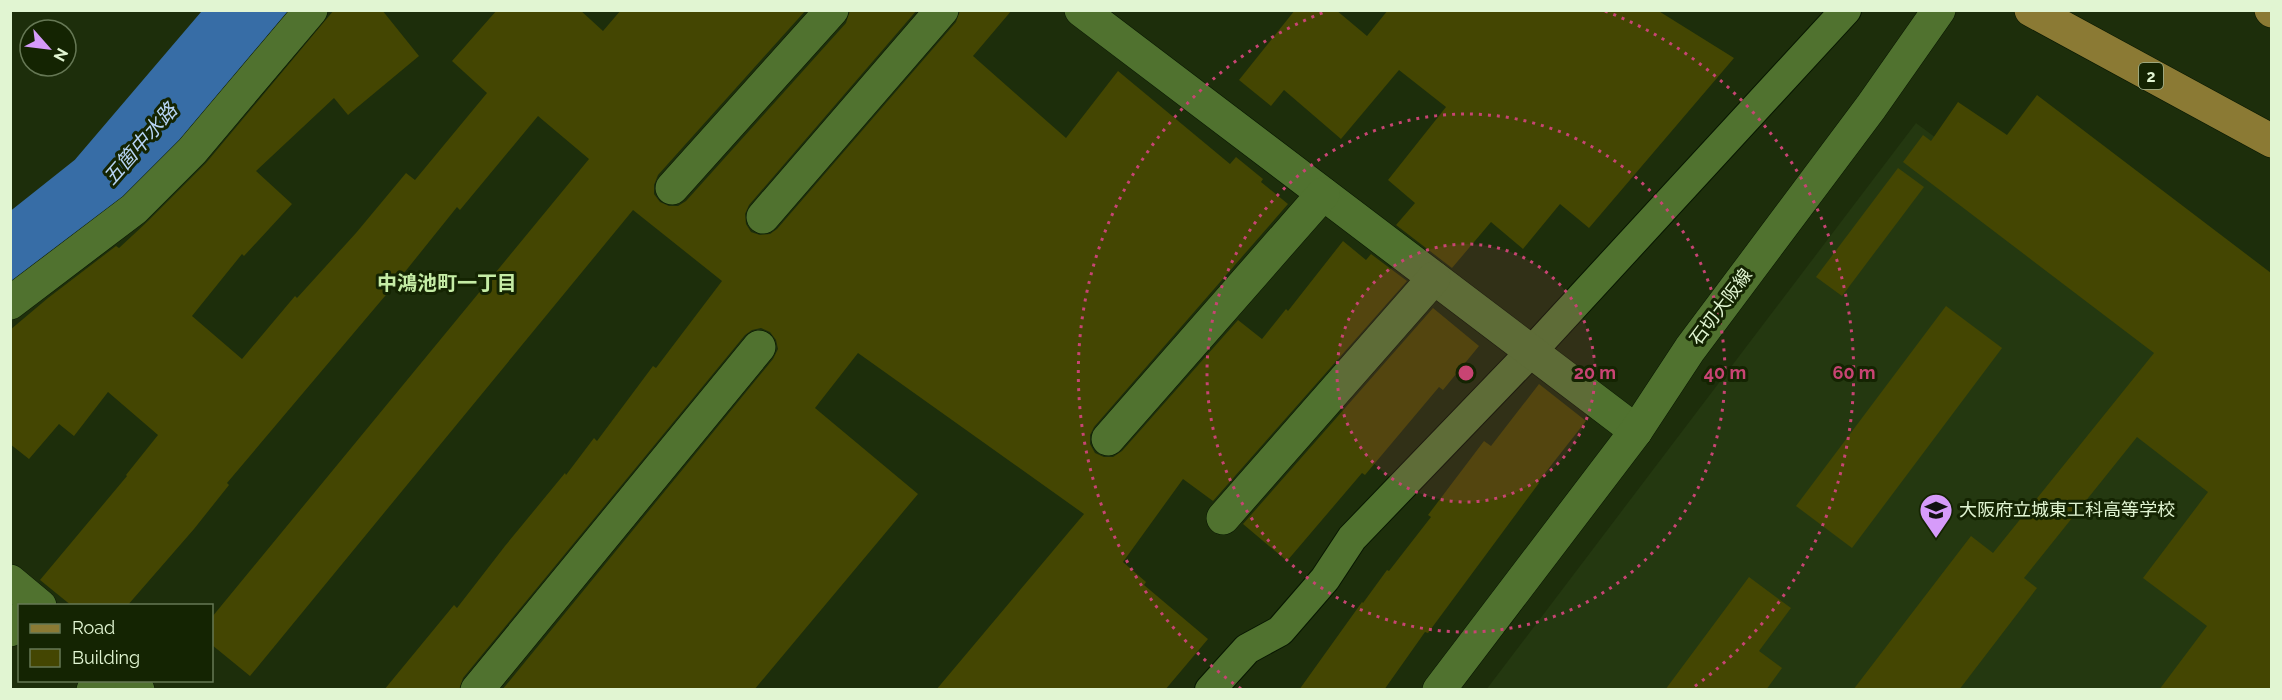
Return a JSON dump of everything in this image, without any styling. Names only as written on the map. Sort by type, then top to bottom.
[{"type":"main road","name":"2","points":[[2031,10],[2271,141]]},
{"type":"street","points":[[10,303],[134,208],[192,152],[310,10]]},
{"type":"street","points":[[672,188],[832,10]]},
{"type":"street","points":[[763,217],[942,10]]},
{"type":"street","points":[[1081,10],[1635,431]]},
{"type":"street","points":[[1210,690],[1247,649],[1280,631],[1325,579],[1352,538],[1531,352],[1846,10]]},
{"type":"street","name":"石切大阪線","points":[[1439,690],[1635,431],[1690,349],[1871,107],[1939,10]]},
{"type":"street","points":[[1108,439],[1323,194]]},
{"type":"street","points":[[1223,518],[1434,278]]},
{"type":"street","points":[[477,690],[759,347]]},
{"type":"street","points":[[10,630],[18,617]]},
{"type":"shaded area","name":"大阪府立城東工科高等学校","points":[[1916,123],[2271,388],[2271,689],[1486,690]]},
{"type":"building","points":[[334,10],[382,10],[419,56],[348,115],[334,98],[256,171],[292,204],[244,256],[242,254],[192,316],[242,359],[295,296],[297,298],[356,233],[406,173],[415,180],[487,93],[452,61],[497,10],[580,10],[603,31],[621,10],[806,10],[658,175],[654,185],[654,194],[660,202],[669,206],[678,206],[686,201],[846,23],[850,10],[917,10],[749,205],[745,214],[746,224],[751,232],[760,235],[770,234],[777,229],[956,22],[960,10],[1012,10],[973,56],[1066,138],[1118,71],[1230,164],[1236,157],[1288,204],[1094,427],[1090,435],[1090,444],[1095,453],[1104,457],[1113,457],[1122,451],[1238,320],[1262,339],[1286,309],[1288,311],[1343,241],[1366,260],[1371,254],[1407,281],[1213,501],[1183,479],[1123,562],[1146,582],[1144,585],[1208,639],[1165,690],[936,690],[1084,514],[858,353],[815,408],[918,494],[754,690],[502,690],[773,359],[778,349],[776,340],[770,332],[761,328],[745,335],[463,678],[459,690],[384,690],[454,605],[457,608],[594,438],[597,441],[653,366],[656,368],[722,281],[633,210],[250,676],[213,646],[213,616],[589,159],[538,116],[460,210],[457,207],[227,483],[229,485],[194,529],[129,604],[70,604],[40,580],[127,476],[158,435],[108,392],[74,436],[59,424],[29,459],[10,444],[10,330],[116,246],[119,248],[206,163]]},
{"type":"building","points":[[1295,10],[1336,10],[1367,36],[1388,10],[1657,10],[1734,58],[1589,228],[1560,204],[1523,249],[1491,222],[1452,268],[1396,225],[1415,203],[1388,180],[1446,107],[1399,70],[1341,139],[1284,90],[1271,106],[1239,80]]},
{"type":"building","points":[[2037,95],[2271,273],[2271,690],[2159,690],[2207,626],[2143,578],[2208,492],[2137,437],[2024,578],[2037,588],[1959,690],[1853,690],[1971,536],[1993,553],[2154,353],[1903,162],[1923,135],[1931,141],[1958,102],[2007,135]]},
{"type":"building","points":[[1898,168],[1924,187],[1842,296],[1816,277]]},
{"type":"building","points":[[1946,306],[2002,348],[1852,548],[1796,506]]},
{"type":"building","points":[[1433,308],[1479,346],[1443,390],[1439,387],[1365,475],[1362,473],[1287,561],[1243,524]]},
{"type":"building","points":[[1539,384],[1586,421],[1538,482],[1428,633],[1425,632],[1384,690],[1299,690],[1362,602],[1431,517],[1428,515],[1484,441],[1491,446]]},
{"type":"building","points":[[1749,577],[1791,608],[1759,651],[1782,668],[1766,690],[1665,690]]},
{"type":"waterway","name":"五箇中水路","points":[[10,261],[102,188],[254,10]]},
{"type":"place","name":"大阪府立城東工科高等学校","points":[[1936,539]]},
{"type":"district","name":"中鴻池町一丁目","points":[[447,283]]}]
